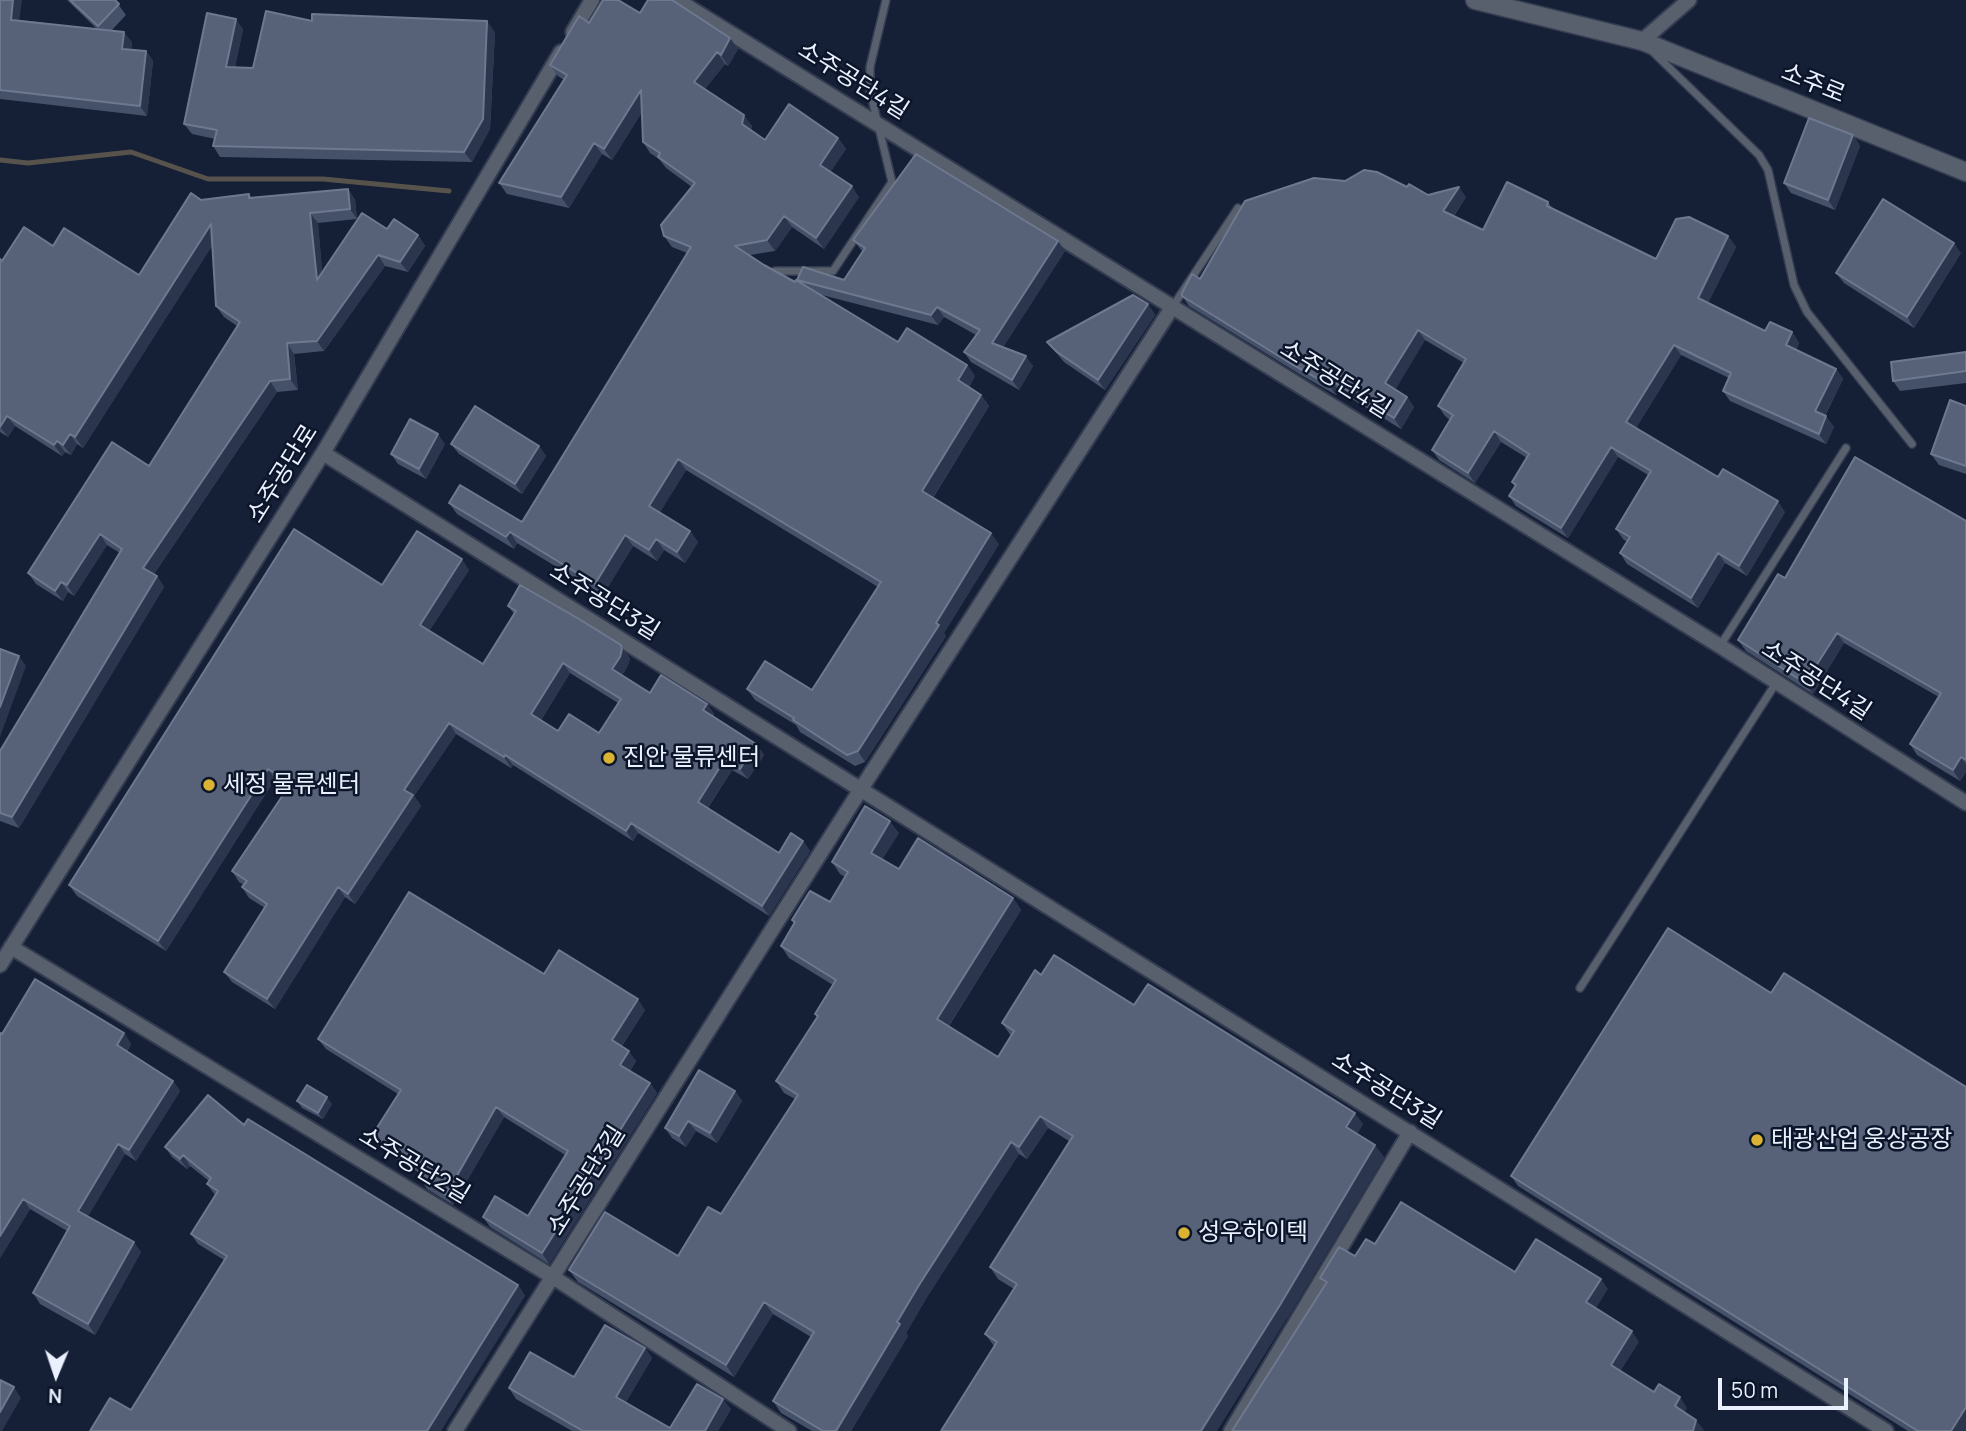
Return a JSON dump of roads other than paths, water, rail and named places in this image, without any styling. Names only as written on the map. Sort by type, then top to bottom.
[{"type":"street","name":"소주공단로","points":[[0,965],[323,453],[592,0]]},
{"type":"street","name":"소주공단4길","points":[[677,0],[1720,646],[1966,803]]},
{"type":"street","name":"소주로","points":[[1475,0],[1642,41],[1966,172]]},
{"type":"street","points":[[1642,41],[1689,0]]},
{"type":"street","points":[[861,789],[1173,306]]},
{"type":"street","name":"소주공단3길","points":[[323,453],[1886,1431]]},
{"type":"street","name":"소주공단3길","points":[[455,1431],[861,789]]},
{"type":"street","name":"소주공단2길","points":[[11,947],[553,1277],[789,1431]]},
{"type":"street","points":[[1231,1431],[1410,1132]]},
{"type":"lane","points":[[775,271],[834,271],[892,181],[870,91],[870,67],[886,0]]},
{"type":"lane","points":[[1642,41],[1759,155],[1768,170],[1794,285],[1807,312],[1912,444]]},
{"type":"lane","points":[[1173,306],[1238,208]]},
{"type":"lane","points":[[1720,646],[1846,448]]},
{"type":"lane","points":[[1580,988],[1776,683]]},
{"type":"waterway","points":[[0,160],[28,163],[131,152],[208,179],[323,179],[449,191]]},
{"type":"place","name":"진안 물류센터","points":[[609,758]]},
{"type":"place","name":"세정 물류센터","points":[[209,785]]},
{"type":"place","name":"태광산업 웅상공장","points":[[1757,1140]]},
{"type":"place","name":"성우하이텍","points":[[1184,1233]]}]
